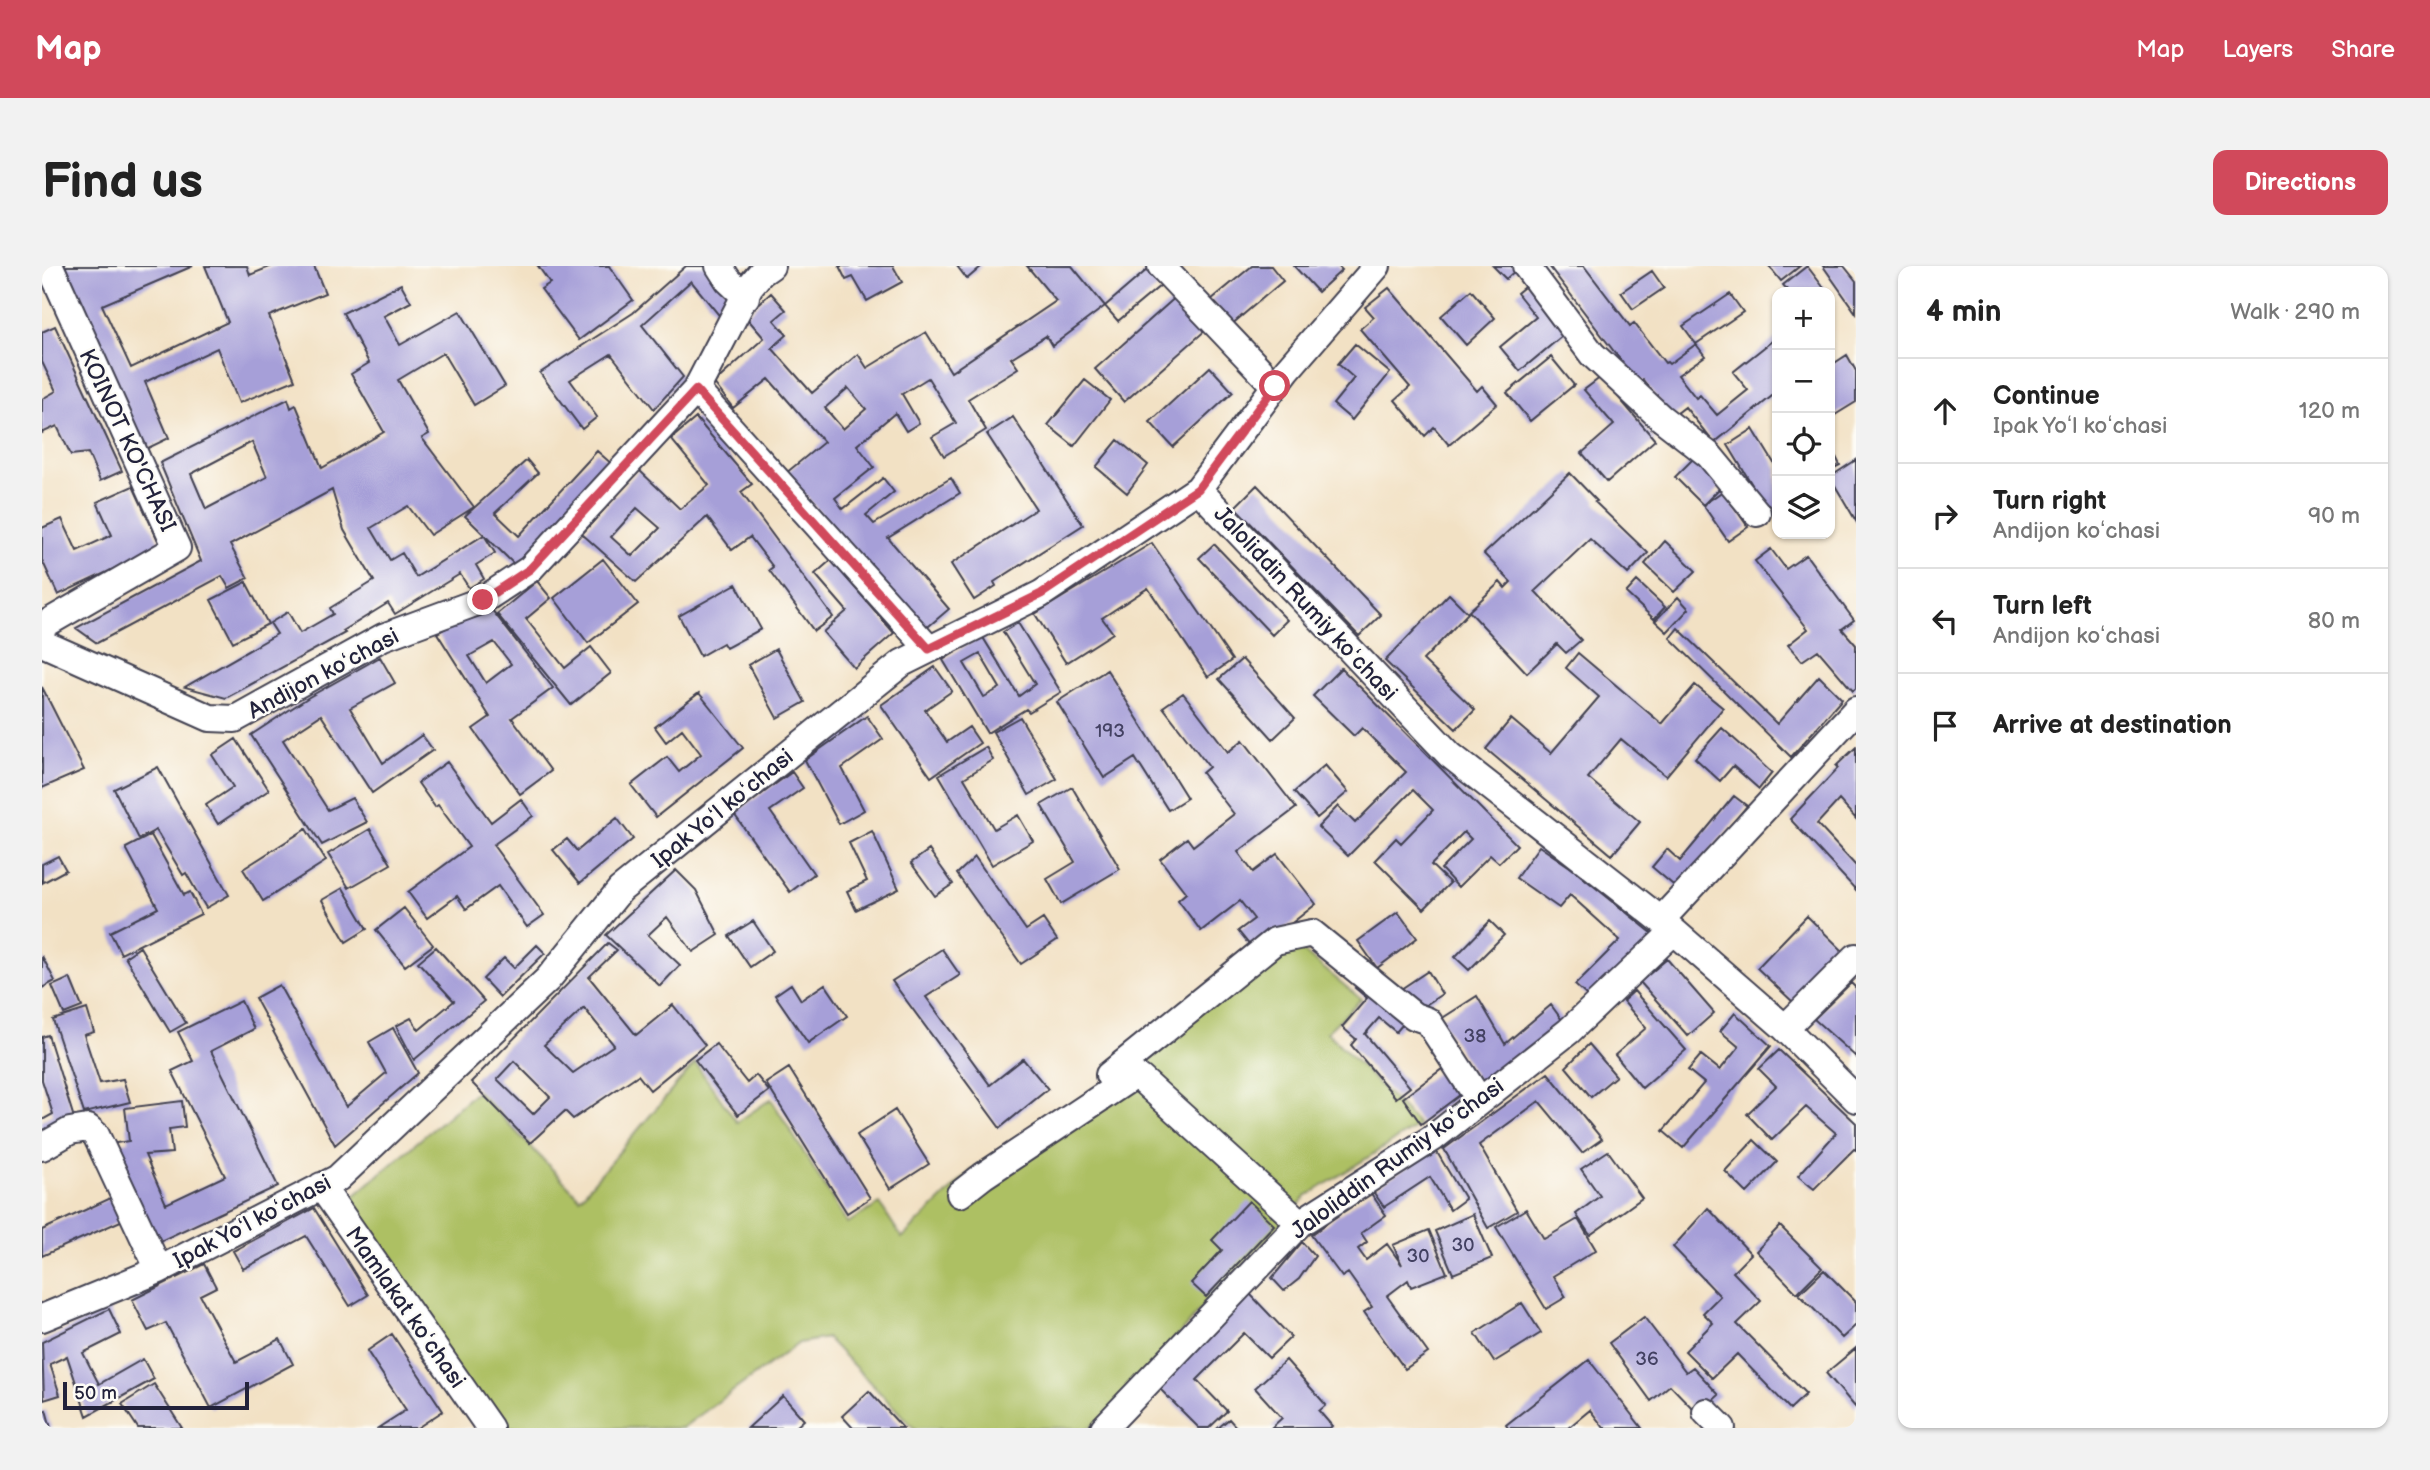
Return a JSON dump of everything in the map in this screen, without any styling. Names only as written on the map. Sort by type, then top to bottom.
[{"type":"street","name":"KOINOT KO'CHASI","points":[[42,626],[177,548],[53,308],[50,266]]},
{"type":"street","points":[[719,266],[728,280],[746,297]]},
{"type":"street","name":"Andijon koʻchasi","points":[[42,643],[211,718],[235,719],[383,637],[483,600],[530,569],[696,390],[750,286],[771,266]]},
{"type":"street","points":[[1161,266],[1275,386]]},
{"type":"street","name":"Ipak Yoʻl koʻchasi","points":[[42,1318],[159,1270],[338,1178],[548,979],[620,890],[902,663],[1041,594],[1198,489],[1275,386],[1377,266]]},
{"type":"street","points":[[1526,266],[1592,354],[1660,417],[1709,454],[1757,513]]},
{"type":"street","points":[[696,390],[929,649]]},
{"type":"street","name":"Jaloliddin Rumiy koʻchasi","points":[[1198,489],[1450,755],[1667,926],[1785,1028],[1856,1099]]},
{"type":"street","points":[[1667,926],[1856,710]]},
{"type":"street","name":"Jaloliddin Rumiy koʻchasi","points":[[1104,1428],[1300,1223],[1433,1138],[1569,1031],[1667,926]]},
{"type":"street","points":[[1109,1076],[1275,941],[1312,933],[1414,1016],[1428,1021],[1480,1101]]},
{"type":"street","points":[[1785,1028],[1856,957]]},
{"type":"street","points":[[960,1194],[982,1176],[1132,1077],[1140,1078],[1300,1223]]},
{"type":"street","points":[[42,1147],[70,1131],[88,1128],[96,1135],[159,1270]]},
{"type":"street","name":"Mamlakat koʻchasi","points":[[321,1186],[490,1428]]},
{"type":"green space","points":[[1298,947],[1361,999],[1327,1032],[1419,1125],[1307,1196],[1206,1303],[1116,1407],[1089,1428],[914,1428],[827,1338],[799,1343],[682,1428],[497,1428],[349,1218],[354,1196],[477,1091],[580,1198],[695,1063],[737,1122],[771,1099],[847,1223],[880,1204],[902,1238],[973,1169],[1138,1064],[1274,950]]},
{"type":"building","points":[[60,266],[193,266],[102,305],[131,368],[228,322],[205,266],[247,266],[250,275],[272,266],[314,266],[325,293],[269,316],[295,380],[239,403],[217,348],[145,382],[169,438],[144,450]]},
{"type":"building","points":[[538,266],[609,266],[633,300],[579,340],[541,289],[550,283]]},
{"type":"building","points":[[686,266],[707,266],[733,299],[722,319],[691,281],[642,325],[683,377],[654,409],[611,354],[570,380],[597,417],[582,429],[540,373],[633,313]]},
{"type":"building","points":[[839,266],[893,266],[902,282],[867,301],[853,277],[846,280]]},
{"type":"building","points":[[957,266],[982,266],[967,279]]},
{"type":"building","points":[[1027,266],[1072,266],[1105,306],[1052,346],[1046,336],[1011,358],[1018,368],[968,399],[986,430],[944,456],[932,437],[956,423],[928,378],[902,394],[919,423],[906,431],[895,413],[857,445],[874,467],[835,498],[843,509],[883,478],[894,492],[866,515],[874,524],[951,478],[960,493],[888,538],[949,609],[923,631],[786,473],[824,442],[769,379],[733,408],[714,383],[764,338],[745,316],[771,293],[786,310],[774,320],[787,335],[772,348],[812,393],[858,354],[867,368],[926,332],[951,372],[1056,301]],"holes":[[[848,388],[866,409],[843,429],[825,408]]]},
{"type":"building","points":[[1252,266],[1271,266],[1283,281],[1231,325],[1211,300]]},
{"type":"building","points":[[1294,266],[1338,266],[1342,270],[1318,292]]},
{"type":"building","points":[[1493,266],[1520,266],[1506,279]]},
{"type":"building","points":[[1549,266],[1584,266],[1630,326],[1634,323],[1665,363],[1669,364],[1696,344],[1705,356],[1678,375],[1696,398],[1700,395],[1717,415],[1748,390],[1733,372],[1772,341],[1772,396],[1714,443],[1685,407],[1672,417],[1643,380],[1638,383]]},
{"type":"building","points":[[1769,266],[1800,266],[1781,281]]},
{"type":"building","points":[[1807,266],[1823,287],[1785,287],[1783,285]]},
{"type":"building","points":[[1823,266],[1844,266],[1856,281],[1856,313]]},
{"type":"building","points":[[1148,269],[1161,285],[1118,321],[1105,306]]},
{"type":"building","points":[[1652,271],[1664,288],[1633,309],[1621,292]]},
{"type":"building","points":[[1529,283],[1568,331],[1520,371],[1500,347],[1536,317],[1517,293]]},
{"type":"building","points":[[401,284],[411,302],[384,316],[400,345],[460,311],[505,386],[474,405],[443,353],[398,380],[429,434],[422,438],[474,507],[430,535],[408,506],[371,528],[390,560],[402,553],[416,577],[484,535],[495,553],[476,565],[484,579],[469,588],[460,574],[395,614],[388,603],[343,631],[345,633],[226,698],[185,687],[277,634],[270,623],[288,612],[300,633],[333,614],[330,608],[374,581],[344,530],[332,490],[230,545],[248,578],[229,588],[222,576],[97,643],[76,628],[201,561],[160,463],[288,399],[291,408],[296,405],[322,468],[384,432],[351,374],[369,363],[343,313]],"holes":[[[252,442],[267,477],[206,509],[191,474]]]},
{"type":"building","points":[[1389,288],[1477,391],[1482,386],[1497,404],[1449,445],[1434,427],[1425,436],[1395,400],[1410,387],[1360,329],[1374,317],[1365,307]]},
{"type":"building","points":[[1471,290],[1495,318],[1466,345],[1441,316]]},
{"type":"building","points":[[1730,294],[1743,312],[1696,344],[1683,326]]},
{"type":"building","points":[[1178,295],[1207,329],[1124,402],[1095,369]]},
{"type":"building","points":[[55,326],[122,471],[100,481],[88,453],[71,455],[57,426],[42,433],[42,399],[56,391],[42,362],[42,332]]},
{"type":"building","points":[[1355,344],[1390,373],[1352,420],[1333,404],[1354,378],[1338,364]]},
{"type":"building","points":[[1847,355],[1856,371],[1856,402],[1835,415],[1835,413],[1835,363]]},
{"type":"building","points":[[1551,357],[1574,385],[1530,421],[1507,393]]},
{"type":"building","points":[[1210,367],[1233,392],[1173,447],[1150,422]]},
{"type":"building","points":[[1601,377],[1655,440],[1607,482],[1582,453],[1614,425],[1584,390]]},
{"type":"building","points":[[1085,380],[1110,400],[1074,446],[1048,425]]},
{"type":"building","points":[[1013,417],[1083,525],[994,582],[996,586],[974,600],[951,564],[1036,509],[987,434]]},
{"type":"building","points":[[696,418],[752,484],[741,492],[833,617],[814,631],[769,570],[773,567],[750,537],[732,550],[707,517],[636,582],[582,534],[639,470],[680,509],[709,485],[671,439]],"holes":[[[637,508],[660,528],[632,556],[611,537]]]},
{"type":"building","points":[[1753,429],[1772,460],[1772,510],[1768,511],[1728,445]]},
{"type":"building","points":[[1118,440],[1148,465],[1127,493],[1096,467]]},
{"type":"building","points":[[597,451],[613,465],[518,568],[465,516],[527,460],[538,473],[495,513],[519,536]]},
{"type":"building","points":[[1698,454],[1726,482],[1703,505],[1675,477]]},
{"type":"building","points":[[1835,455],[1840,465],[1835,468]]},
{"type":"building","points":[[1856,460],[1856,521],[1835,485],[1835,474]]},
{"type":"building","points":[[1570,473],[1597,501],[1595,502],[1648,553],[1628,574],[1590,539],[1535,591],[1581,640],[1566,653],[1557,644],[1527,673],[1469,611],[1500,582],[1505,588],[1511,582],[1484,554]]},
{"type":"building","points":[[1257,485],[1381,615],[1359,636],[1235,507]]},
{"type":"building","points":[[133,486],[161,547],[58,595],[42,560],[42,528],[62,519],[77,551],[112,535],[97,502]]},
{"type":"building","points":[[1723,491],[1748,527],[1728,541],[1703,505]]},
{"type":"building","points":[[1665,541],[1696,571],[1674,592],[1645,564]]},
{"type":"building","points":[[1152,543],[1232,660],[1208,677],[1148,588],[1102,618],[1113,633],[1066,663],[1035,614]]},
{"type":"building","points":[[1214,544],[1287,620],[1272,635],[1199,558]]},
{"type":"building","points":[[1771,549],[1786,569],[1806,555],[1854,620],[1842,629],[1856,645],[1856,688],[1853,691],[1818,650],[1802,661],[1788,645],[1808,629],[1755,561]]},
{"type":"building","points":[[603,559],[638,604],[588,643],[554,598]]},
{"type":"building","points":[[831,560],[894,633],[854,668],[823,632],[847,611],[815,574]]},
{"type":"building","points":[[537,581],[551,598],[526,619],[565,668],[591,647],[611,673],[571,705],[497,614]]},
{"type":"building","points":[[1637,581],[1665,607],[1654,619],[1626,593]]},
{"type":"building","points":[[246,582],[268,624],[233,642],[211,600]]},
{"type":"building","points":[[736,584],[761,629],[726,648],[723,643],[700,656],[679,616]]},
{"type":"building","points":[[1449,594],[1468,613],[1423,660],[1475,710],[1456,729],[1385,661]]},
{"type":"building","points":[[1678,597],[1689,609],[1667,632],[1655,621]]},
{"type":"building","points":[[488,605],[553,688],[512,718],[551,771],[520,794],[473,729],[490,717],[437,633]],"holes":[[[494,642],[511,664],[486,683],[469,656]]]},
{"type":"building","points":[[1018,623],[1061,692],[987,733],[943,660],[982,636],[1019,696],[1035,684],[1003,632]],"holes":[[[980,654],[1000,688],[984,697],[964,663]]]},
{"type":"building","points":[[1678,628],[1777,724],[1819,676],[1842,699],[1791,757],[1670,638]]},
{"type":"building","points":[[776,649],[805,702],[777,718],[748,665]]},
{"type":"building","points":[[1578,653],[1662,724],[1695,685],[1723,708],[1666,776],[1621,739],[1588,778],[1640,822],[1612,855],[1486,749],[1511,719],[1551,753],[1599,697],[1566,668]]},
{"type":"building","points":[[380,657],[395,683],[350,708],[383,763],[422,735],[433,750],[372,793],[321,715],[283,740],[328,810],[352,798],[367,822],[322,845],[251,735],[309,697]]},
{"type":"building","points":[[1242,659],[1295,718],[1273,739],[1219,679]]},
{"type":"building","points":[[935,667],[952,691],[925,710],[947,742],[969,727],[980,743],[931,777],[881,705]]},
{"type":"building","points":[[1341,668],[1517,845],[1499,863],[1490,855],[1458,887],[1441,869],[1471,839],[1464,832],[1431,865],[1450,883],[1424,909],[1375,860],[1396,838],[1401,843],[1433,810],[1413,790],[1348,856],[1318,827],[1338,806],[1355,823],[1406,772],[1362,728],[1354,736],[1313,696]]},
{"type":"building","points":[[1107,670],[1187,798],[1168,810],[1135,758],[1104,778],[1057,702]]},
{"type":"building","points":[[42,687],[84,770],[42,788]]},
{"type":"building","points":[[699,693],[743,748],[656,817],[631,785],[667,757],[679,772],[701,754],[682,729],[666,742],[655,727]]},
{"type":"building","points":[[1183,693],[1228,752],[1243,740],[1296,808],[1238,852],[1253,872],[1277,854],[1316,904],[1255,952],[1238,931],[1254,919],[1240,901],[1201,931],[1178,900],[1186,893],[1160,859],[1187,838],[1193,846],[1234,814],[1202,773],[1209,767],[1163,707]]},
{"type":"building","points":[[867,716],[883,739],[842,768],[864,810],[839,824],[805,760]]},
{"type":"building","points":[[1020,717],[1057,779],[1029,795],[993,732]]},
{"type":"building","points":[[1722,728],[1772,773],[1759,789],[1733,766],[1720,781],[1695,758]]},
{"type":"building","points":[[236,739],[269,790],[218,824],[206,805],[233,787],[212,755]]},
{"type":"building","points":[[986,747],[993,760],[964,778],[994,829],[1018,815],[1033,841],[992,865],[939,775]]},
{"type":"building","points":[[1856,747],[1856,819],[1839,800],[1817,824],[1856,866],[1856,890],[1790,819]]},
{"type":"building","points":[[447,762],[491,822],[521,799],[533,816],[493,845],[544,915],[527,927],[498,886],[466,909],[457,896],[427,918],[408,892],[469,847],[418,783]]},
{"type":"building","points":[[1325,765],[1348,792],[1317,818],[1294,792]]},
{"type":"building","points":[[158,767],[229,895],[206,908],[156,830],[139,839],[114,789]]},
{"type":"building","points":[[792,772],[803,788],[770,811],[814,874],[790,892],[734,814]]},
{"type":"building","points":[[1072,787],[1120,869],[1061,904],[1047,879],[1075,862],[1041,805]]},
{"type":"building","points":[[1734,796],[1747,806],[1678,889],[1652,867],[1667,849],[1680,861]]},
{"type":"building","points":[[617,818],[633,839],[580,883],[553,850],[567,839],[577,851]]},
{"type":"building","points":[[306,829],[326,861],[263,901],[243,869]]},
{"type":"building","points":[[370,829],[391,864],[349,888],[328,854]]},
{"type":"building","points":[[872,831],[899,889],[856,910],[847,891],[867,881],[849,843]]},
{"type":"building","points":[[151,835],[184,895],[190,892],[201,914],[121,954],[110,932],[158,908],[126,848]]},
{"type":"building","points":[[1539,846],[1570,867],[1658,938],[1594,1002],[1575,985],[1620,940],[1570,895],[1559,908],[1516,878]]},
{"type":"building","points":[[929,850],[953,884],[935,896],[911,863]]},
{"type":"building","points":[[58,856],[66,870],[42,883],[42,864]]},
{"type":"building","points":[[975,857],[1026,930],[1043,919],[1057,940],[1021,964],[957,874]]},
{"type":"building","points":[[676,870],[696,890],[719,935],[693,952],[667,917],[648,935],[680,965],[660,986],[606,935]]},
{"type":"building","points":[[343,888],[367,929],[346,942],[322,900]]},
{"type":"building","points":[[404,908],[433,945],[405,966],[376,930]]},
{"type":"building","points":[[1398,912],[1417,938],[1377,968],[1358,941]]},
{"type":"building","points":[[1807,916],[1844,952],[1793,1002],[1757,968]]},
{"type":"building","points":[[753,921],[773,951],[750,967],[729,936]]},
{"type":"building","points":[[1490,921],[1504,935],[1469,970],[1455,957]]},
{"type":"building","points":[[608,943],[617,950],[589,977],[636,1035],[673,1005],[705,1045],[650,1090],[638,1075],[573,1119],[565,1111],[530,1143],[471,1082]],"holes":[[[584,1008],[614,1045],[573,1073],[544,1045]],[[514,1061],[550,1097],[533,1114],[497,1079]]]},
{"type":"building","points":[[537,945],[545,953],[500,997],[483,979],[504,958],[514,968]]},
{"type":"building","points":[[140,947],[186,1023],[170,1032],[125,957]]},
{"type":"building","points":[[436,947],[484,1001],[414,1060],[396,1026],[411,1018],[419,1030],[454,1001],[418,962]]},
{"type":"building","points":[[942,949],[960,975],[926,997],[990,1085],[1023,1059],[1048,1089],[1000,1128],[892,981]]},
{"type":"building","points":[[42,956],[55,981],[42,988]]},
{"type":"building","points":[[1667,959],[1714,1013],[1688,1036],[1640,982]]},
{"type":"building","points":[[1428,971],[1442,994],[1412,1014],[1398,991]]},
{"type":"building","points":[[70,978],[82,1007],[64,1014],[52,986]]},
{"type":"building","points":[[1364,978],[1409,1017],[1396,1032],[1379,1018],[1365,1034],[1410,1087],[1396,1098],[1351,1045],[1356,1039],[1342,1027],[1367,998],[1355,988]]},
{"type":"building","points":[[1851,983],[1856,988],[1856,1057],[1814,1019]]},
{"type":"building","points":[[791,984],[801,1000],[825,984],[847,1016],[808,1043],[775,995]]},
{"type":"building","points":[[279,985],[346,1107],[386,1073],[369,1042],[393,1028],[418,1073],[335,1145],[255,998]]},
{"type":"building","points":[[1634,991],[1686,1050],[1642,1088],[1615,1055],[1646,1028],[1623,1001]]},
{"type":"building","points":[[1477,996],[1505,1044],[1551,1005],[1567,1027],[1484,1091],[1441,1019]]},
{"type":"building","points":[[241,1001],[254,1029],[211,1051],[278,1186],[154,1244],[110,1144],[129,1141],[125,1108],[182,1101],[185,1127],[169,1129],[172,1153],[145,1155],[166,1204],[225,1176],[172,1071],[193,1061],[178,1032]]},
{"type":"building","points":[[87,1009],[94,1032],[84,1035],[100,1083],[123,1079],[130,1102],[84,1113],[53,1020]]},
{"type":"building","points":[[1735,1013],[1771,1046],[1683,1148],[1663,1131],[1704,1083],[1688,1070],[1701,1055],[1720,1070],[1739,1047],[1720,1031]]},
{"type":"building","points":[[48,1035],[74,1118],[42,1136],[42,1120],[53,1114],[42,1080],[42,1037]]},
{"type":"building","points":[[716,1044],[747,1083],[756,1075],[769,1091],[738,1115],[695,1060]]},
{"type":"building","points":[[1589,1044],[1616,1076],[1591,1097],[1566,1067]]},
{"type":"building","points":[[1779,1050],[1856,1123],[1856,1150],[1814,1189],[1798,1176],[1836,1133],[1806,1107],[1772,1140],[1747,1114],[1776,1086],[1759,1069]]},
{"type":"building","points":[[1450,1063],[1469,1088],[1421,1124],[1403,1098]]},
{"type":"building","points":[[789,1068],[870,1198],[847,1213],[766,1083]]},
{"type":"building","points":[[1548,1073],[1602,1139],[1582,1153],[1539,1101],[1479,1145],[1517,1211],[1488,1228],[1444,1149]]},
{"type":"building","points":[[895,1110],[929,1164],[890,1189],[857,1135]]},
{"type":"building","points":[[1754,1140],[1777,1162],[1747,1193],[1725,1171]]},
{"type":"building","points":[[1435,1149],[1465,1199],[1450,1210],[1430,1177],[1384,1207],[1372,1190]]},
{"type":"building","points":[[1608,1151],[1642,1198],[1590,1235],[1576,1214],[1600,1196],[1581,1169]]},
{"type":"building","points":[[1370,1192],[1386,1215],[1361,1233],[1367,1242],[1358,1249],[1366,1260],[1387,1244],[1402,1265],[1393,1245],[1429,1230],[1447,1273],[1411,1287],[1408,1280],[1387,1296],[1428,1353],[1405,1369],[1364,1312],[1372,1307],[1348,1273],[1342,1277],[1311,1235]]},
{"type":"building","points":[[113,1197],[123,1220],[42,1256],[42,1230]]},
{"type":"building","points":[[1249,1201],[1274,1225],[1206,1297],[1191,1283],[1222,1250],[1212,1240]]},
{"type":"building","points":[[314,1208],[368,1295],[350,1306],[306,1236],[243,1269],[233,1251]]},
{"type":"building","points":[[1708,1208],[1751,1254],[1733,1272],[1761,1301],[1737,1324],[1806,1394],[1790,1409],[1737,1354],[1712,1378],[1685,1351],[1713,1323],[1703,1313],[1720,1296],[1673,1247]]},
{"type":"building","points":[[1526,1209],[1544,1239],[1578,1219],[1596,1250],[1553,1276],[1566,1297],[1546,1309],[1496,1227]]},
{"type":"building","points":[[1473,1214],[1492,1258],[1453,1274],[1435,1231]]},
{"type":"building","points":[[1780,1226],[1822,1268],[1797,1293],[1756,1251]]},
{"type":"building","points":[[1302,1242],[1315,1256],[1299,1279],[1284,1291],[1272,1278]]},
{"type":"building","points":[[204,1264],[216,1287],[200,1295],[236,1362],[280,1339],[293,1364],[211,1408],[166,1323],[148,1331],[132,1300]]},
{"type":"building","points":[[1824,1270],[1856,1302],[1856,1325],[1842,1338],[1799,1294]]},
{"type":"building","points":[[1250,1294],[1291,1337],[1269,1358],[1244,1333],[1197,1380],[1227,1411],[1209,1428],[1199,1428],[1157,1386]]},
{"type":"building","points":[[1522,1303],[1541,1333],[1494,1362],[1475,1333]]},
{"type":"building","points":[[109,1309],[121,1334],[83,1353],[99,1384],[143,1359],[154,1379],[87,1416],[67,1356],[50,1364],[60,1395],[44,1400],[42,1342]]},
{"type":"building","points":[[1644,1317],[1686,1372],[1693,1367],[1719,1395],[1698,1414],[1670,1385],[1651,1401],[1609,1343]]},
{"type":"building","points":[[392,1334],[443,1411],[417,1428],[378,1428],[406,1410],[367,1351]]},
{"type":"building","points":[[1856,1348],[1856,1408],[1826,1373]]},
{"type":"building","points":[[1286,1360],[1326,1405],[1319,1411],[1332,1426],[1330,1428],[1271,1428],[1282,1418],[1255,1388]]},
{"type":"building","points":[[1589,1360],[1642,1428],[1604,1428],[1590,1410],[1568,1428],[1508,1428],[1506,1425]]},
{"type":"building","points":[[154,1384],[182,1428],[138,1428],[122,1404]]},
{"type":"building","points":[[869,1391],[903,1428],[853,1428],[842,1416]]},
{"type":"building","points":[[783,1396],[804,1420],[795,1428],[748,1428]]},
{"type":"building","points":[[46,1410],[51,1428],[42,1428],[42,1412]]},
{"type":"building","points":[[1229,1419],[1237,1428],[1218,1428]]},
{"type":"route","points":[[483,600],[530,569],[696,390],[929,649],[1041,594],[1198,489],[1275,386]]}]
